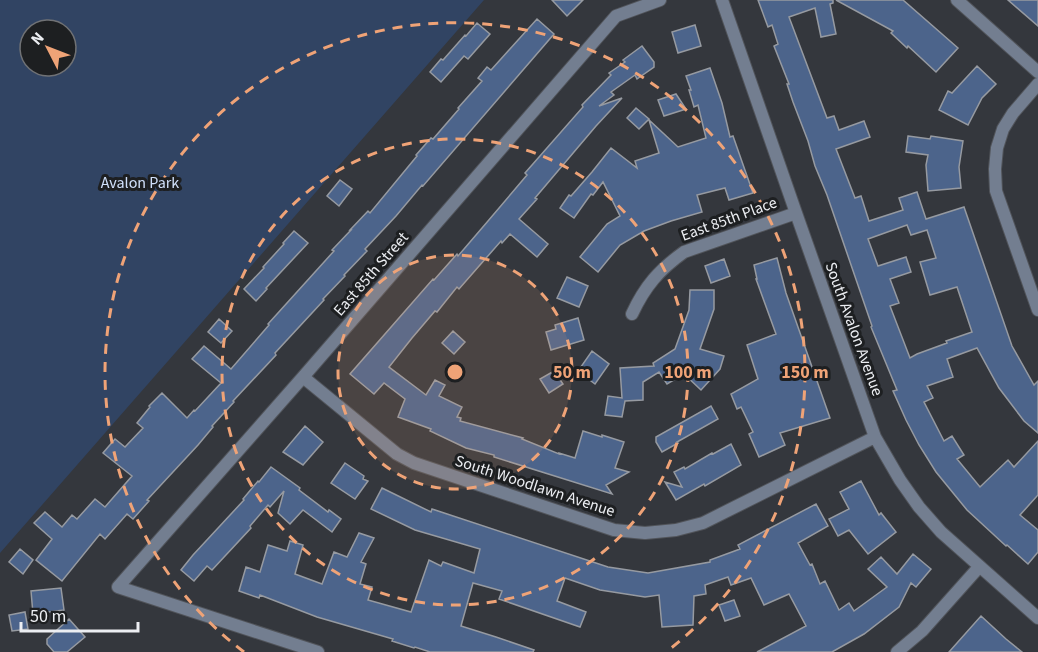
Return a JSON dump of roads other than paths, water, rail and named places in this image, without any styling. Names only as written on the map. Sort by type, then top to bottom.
[{"type":"street","name":"East 85th Street","points":[[318,652],[118,587],[616,16],[660,0]]},
{"type":"street","name":"South Avalon Avenue","points":[[722,0],[875,437],[900,480],[941,532],[1038,618]]},
{"type":"street","points":[[957,0],[1038,72]]},
{"type":"street","points":[[1038,84],[1013,113],[1004,129],[997,148],[995,170],[996,191],[1038,310]]},
{"type":"street","name":"East 85th Place","points":[[632,314],[640,296],[653,278],[684,252],[796,213]]},
{"type":"street","name":"South Woodlawn Avenue","points":[[303,377],[397,454],[414,463],[614,530],[645,533],[676,530],[703,523],[875,437]]},
{"type":"street","points":[[897,652],[922,632],[980,567]]},
{"type":"park label","name":"Avalon Park","points":[[140,183]]}]
